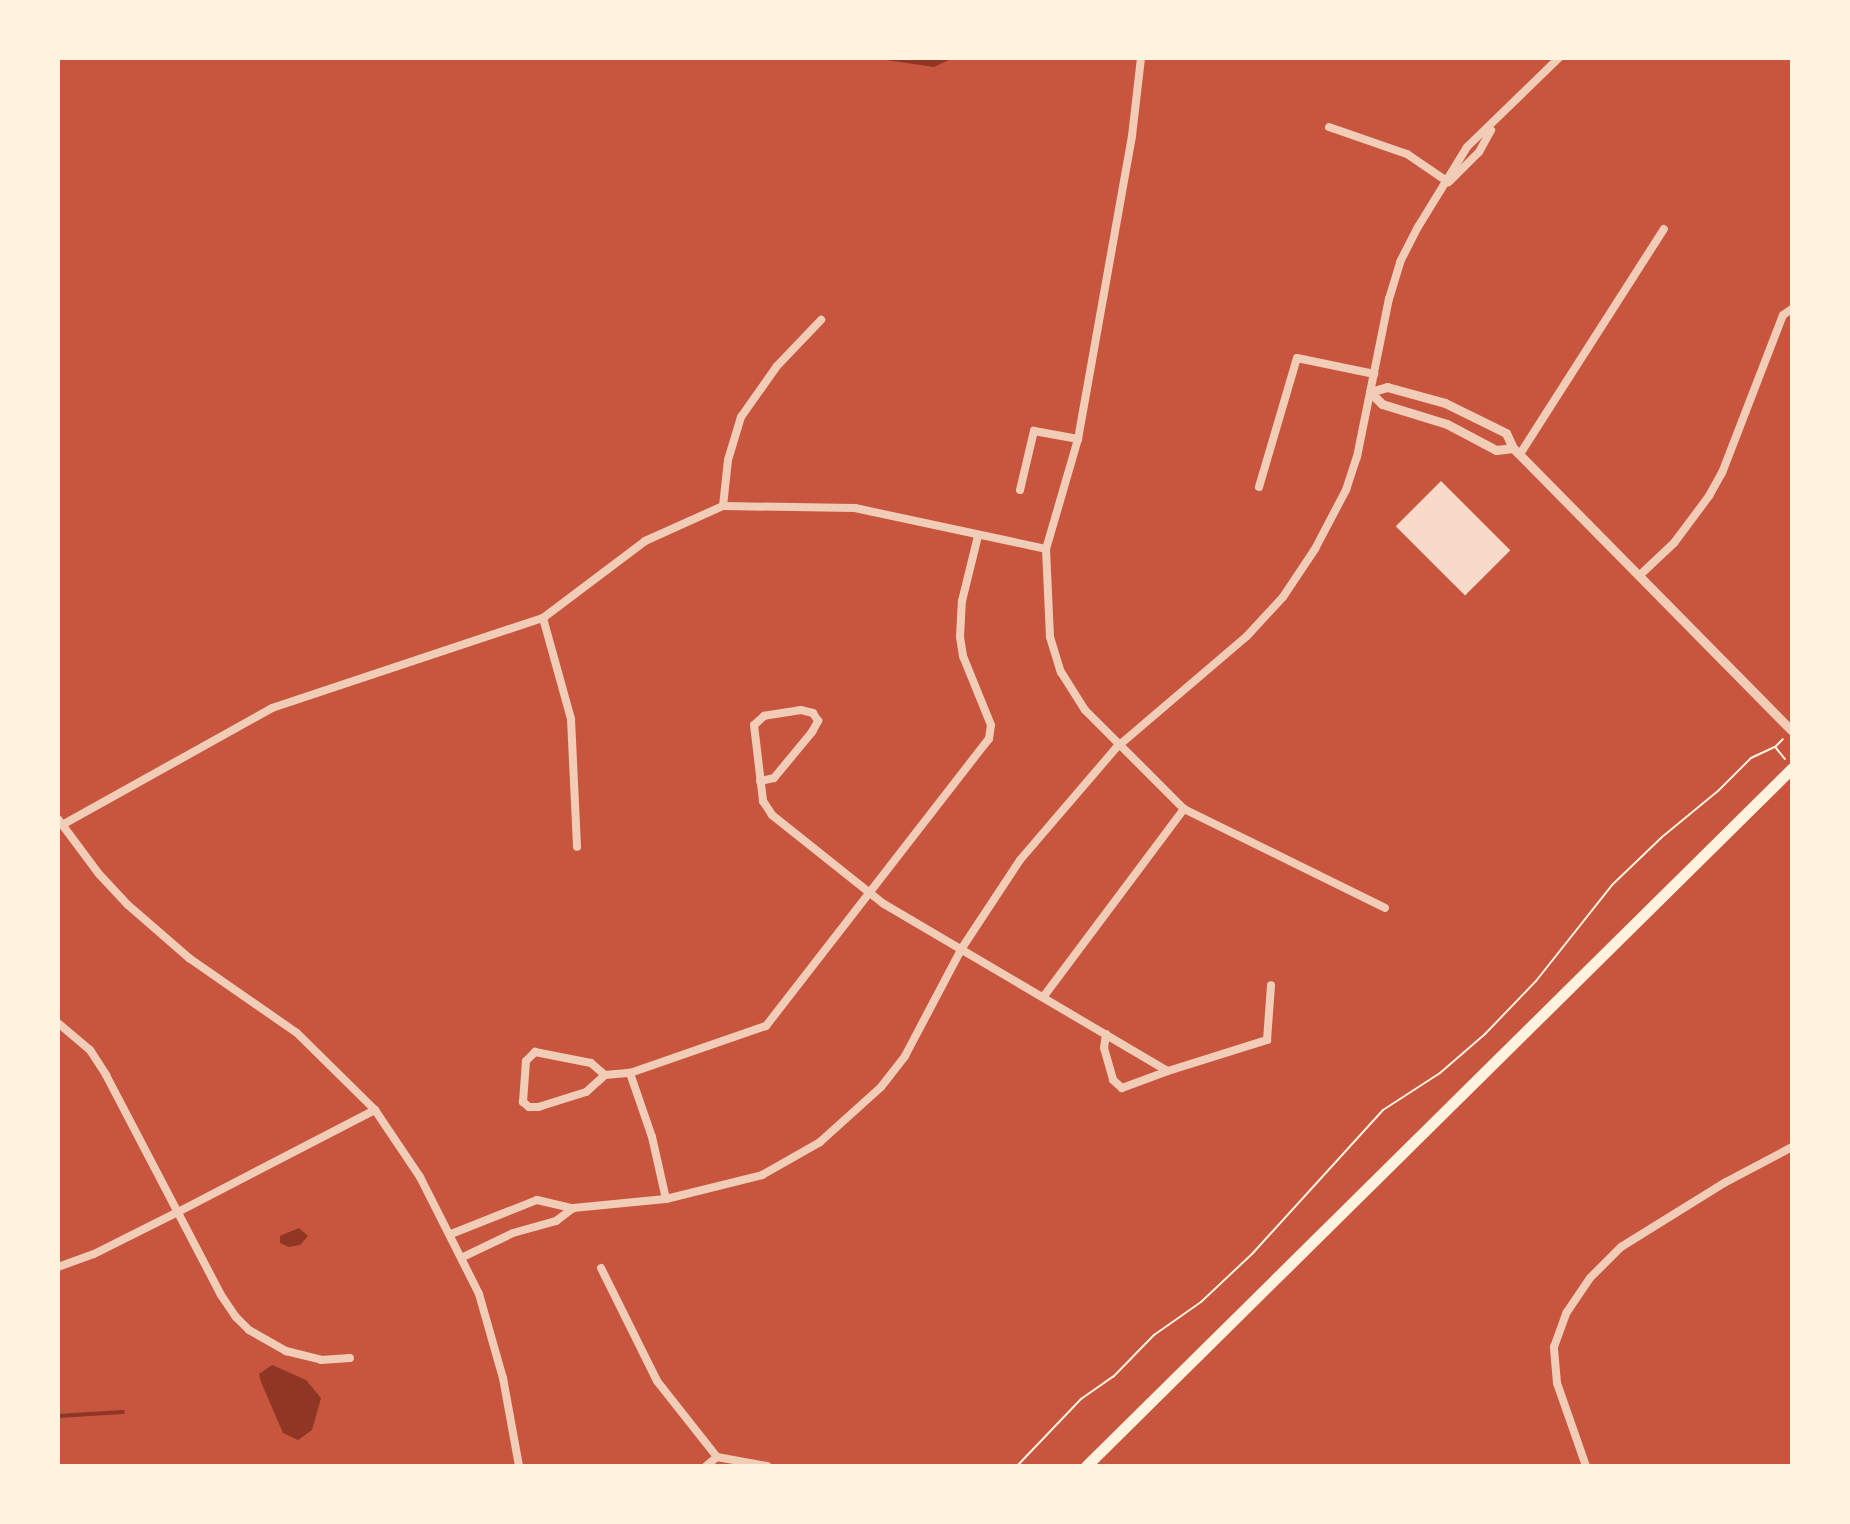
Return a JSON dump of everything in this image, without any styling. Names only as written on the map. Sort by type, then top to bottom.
[{"type":"main road","points":[[1086,1466],[1792,768]]},
{"type":"street","points":[[1141,58],[1132,136],[1078,439],[1046,549],[1047,618],[1055,655],[1076,698],[1117,747],[1184,809],[1385,908]]},
{"type":"street","points":[[451,1234],[537,1200],[573,1208],[666,1199],[762,1175],[804,1153],[839,1127],[881,1087],[905,1056],[962,948],[1020,860],[1117,747],[1247,636],[1283,597],[1346,490],[1400,262],[1418,227],[1448,182],[1479,152],[1495,122],[1559,58]]},
{"type":"street","points":[[1329,127],[1407,154],[1448,182]]},
{"type":"street","points":[[1516,451],[1664,229]]},
{"type":"street","points":[[1640,575],[1674,543],[1709,496],[1722,473],[1783,315],[1792,309]]},
{"type":"street","points":[[723,506],[728,460],[741,417],[777,366],[821,320]]},
{"type":"street","points":[[1259,487],[1297,358],[1374,374]]},
{"type":"street","points":[[1370,392],[1387,387],[1445,403],[1506,433],[1516,451],[1792,731]]},
{"type":"street","points":[[1370,392],[1382,404],[1447,424],[1496,450],[1516,451]]},
{"type":"street","points":[[1020,490],[1034,431],[1078,439]]},
{"type":"street","points":[[519,1466],[503,1378],[479,1294],[420,1177],[375,1110],[297,1033],[189,958],[137,913],[99,874],[60,822],[272,708],[543,618],[645,541],[723,506],[855,508],[1046,549]]},
{"type":"street","points":[[605,1075],[591,1063],[535,1052],[526,1061],[523,1102],[529,1107],[538,1107],[586,1092],[605,1075],[630,1073],[766,1026],[992,733],[960,637],[962,601],[978,536]]},
{"type":"street","points":[[543,618],[571,719],[577,847]]},
{"type":"street","points":[[760,781],[774,778],[812,732],[818,721],[813,713],[801,710],[757,720],[754,729],[760,781],[763,801],[772,815],[870,892],[1168,1071]]},
{"type":"street","points":[[1044,996],[1184,809]]},
{"type":"street","points":[[1106,1034],[1104,1048],[1113,1080],[1122,1088],[1267,1040],[1271,985]]},
{"type":"street","points":[[58,1023],[90,1050],[221,1295],[249,1330],[266,1342],[304,1358],[350,1358]]},
{"type":"street","points":[[630,1073],[652,1137],[666,1199]]},
{"type":"street","points":[[58,1267],[94,1254],[375,1110]]},
{"type":"street","points":[[1586,1466],[1557,1383],[1554,1347],[1567,1312],[1590,1278],[1621,1247],[1726,1182],[1792,1147]]},
{"type":"street","points":[[463,1257],[513,1233],[556,1221],[573,1208]]},
{"type":"street","points":[[601,1268],[657,1381],[717,1457],[767,1466]]},
{"type":"street","points":[[706,1466],[717,1457]]},
{"type":"path","points":[[1017,1466],[1081,1399],[1113,1377],[1154,1335],[1201,1302],[1252,1254],[1383,1110],[1440,1073],[1485,1034],[1536,981],[1612,885],[1662,837],[1718,791],[1751,758],[1779,743]]},
{"type":"path","points":[[1775,747],[1783,757]]},
{"type":"shaded area","points":[[873,58],[953,58],[934,67]]},
{"type":"shaded area","points":[[299,1228],[308,1236],[300,1245],[289,1247],[280,1243],[280,1236]]},
{"type":"shaded area","points":[[272,1365],[306,1380],[321,1398],[312,1430],[298,1440],[283,1433],[261,1382],[259,1374]]},
{"type":"building","points":[[1441,481],[1510,550],[1465,596],[1396,526]]},
{"type":"waterway","points":[[58,1416],[123,1412]]}]
